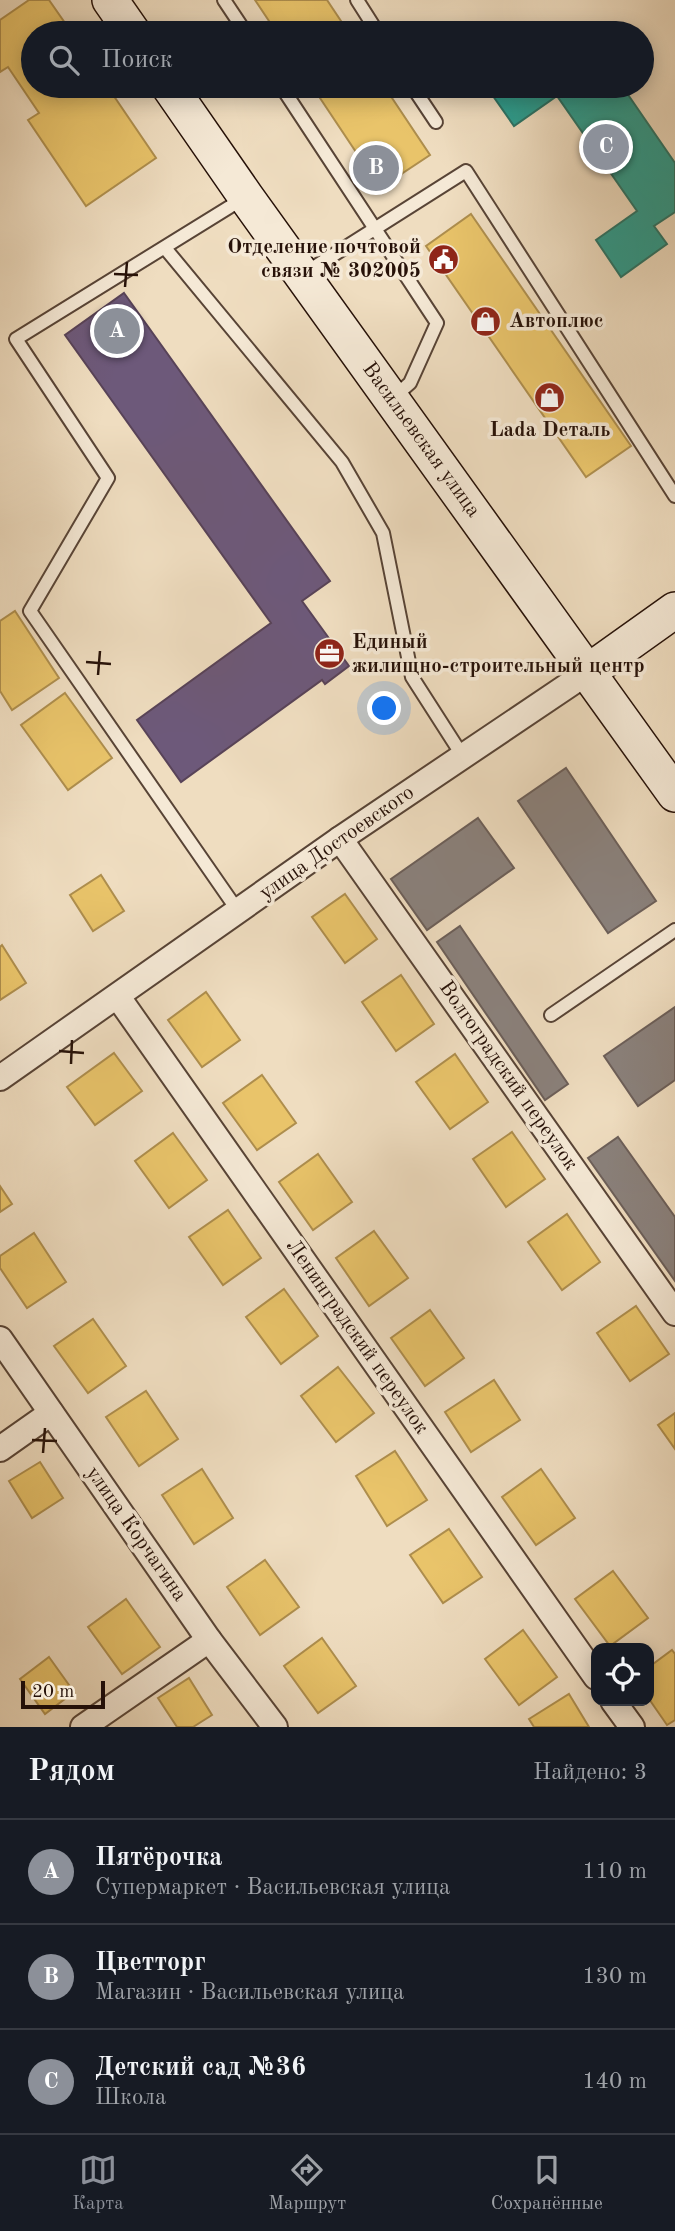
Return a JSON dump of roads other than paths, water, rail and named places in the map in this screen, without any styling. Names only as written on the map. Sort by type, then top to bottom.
[{"type":"main road","points":[[110,0],[125,21]]},
{"type":"main road","name":"Васильевская улица","points":[[177,98],[675,794]]},
{"type":"main road","name":"улица Достоевского","points":[[588,672],[675,610]]},
{"type":"street","name":"улица Достоевского","points":[[0,1078],[340,839],[588,672]]},
{"type":"street","name":"Волгоградский переулок","points":[[340,839],[675,1313]]},
{"type":"street","name":"Ленинградский переулок","points":[[118,997],[591,1670]]},
{"type":"street","name":"улица Корчагина","points":[[0,1339],[209,1640],[275,1727]]},
{"type":"street","points":[[0,1449],[51,1413]]},
{"type":"street","points":[[83,1727],[209,1640]]},
{"type":"street","points":[[617,1706],[632,1727]]},
{"type":"lane","points":[[224,0],[238,21]]},
{"type":"lane","points":[[357,0],[371,21]]},
{"type":"lane","points":[[289,98],[437,323],[410,383],[391,399]]},
{"type":"lane","points":[[420,98],[436,122]]},
{"type":"lane","points":[[302,275],[466,171],[675,496]]},
{"type":"lane","points":[[238,911],[30,611],[108,478],[16,339],[246,197]]},
{"type":"lane","points":[[165,248],[342,462],[383,533],[412,677],[462,755]]},
{"type":"lane","points":[[551,1014],[675,930]]},
{"type":"place","name":"Детский сад №36","points":[[606,147]]},
{"type":"place","name":"Цветторг","points":[[376,168]]},
{"type":"place","name":"Отделение почтовой связи № 302005","points":[[444,259]]},
{"type":"place","name":"Автоплюс","points":[[486,321]]},
{"type":"place","name":"Пятёрочка","points":[[117,331]]},
{"type":"place","name":"Lada Dеталь","points":[[550,398]]},
{"type":"place","name":"Единый жилищно-строительный центр","points":[[329,654]]}]
